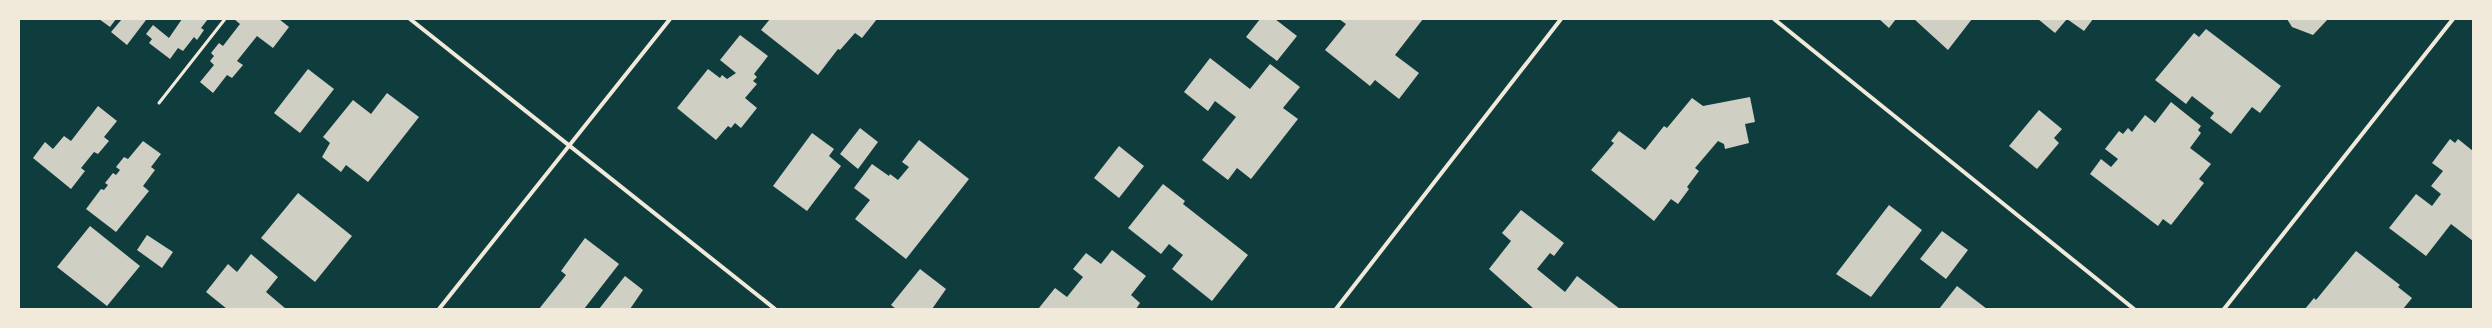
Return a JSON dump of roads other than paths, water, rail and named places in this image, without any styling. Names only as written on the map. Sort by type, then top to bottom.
[{"type":"street","points":[[410,19],[775,309]]},
{"type":"street","points":[[439,309],[670,19]]},
{"type":"street","points":[[1336,309],[1561,19]]},
{"type":"street","points":[[1774,19],[2134,309]]},
{"type":"street","points":[[2224,309],[2453,19]]},
{"type":"lane","points":[[159,103],[225,19]]}]
